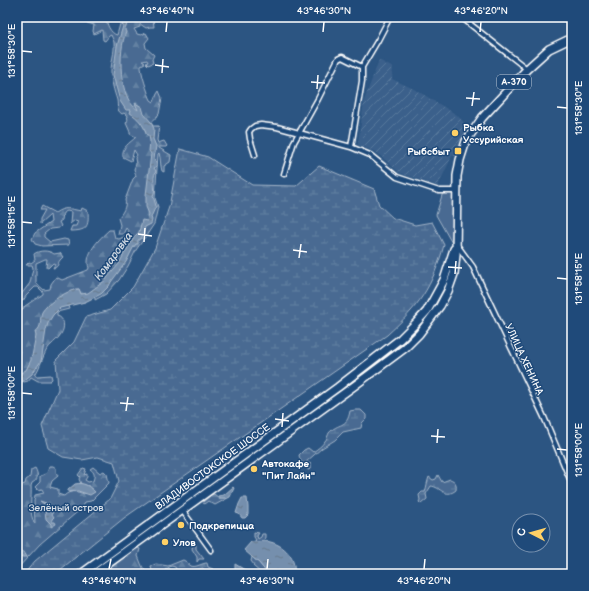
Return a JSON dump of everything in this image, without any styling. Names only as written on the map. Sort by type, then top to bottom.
[{"type":"highway","name":"ВЛАДИВОСТОКСКОЕ ШОССЕ","points":[[94,574],[396,354],[419,334],[440,306],[448,291],[454,274],[457,191],[460,160],[466,141],[482,118],[527,69],[550,49],[572,38]]},
{"type":"highway","name":"ВЛАДИВОСТОКСКОЕ ШОССЕ","points":[[80,574],[390,348],[416,323],[426,311],[444,280],[453,250],[456,245]]},
{"type":"highway","points":[[390,348],[395,348],[396,354]]},
{"type":"street","points":[[350,147],[362,81],[362,67],[390,17]]},
{"type":"street","points":[[461,17],[527,69]]},
{"type":"street","points":[[284,174],[294,142],[338,59],[345,57],[362,67]]},
{"type":"street","points":[[255,155],[249,132],[255,126],[277,126],[350,147],[370,155],[397,177],[439,191],[457,191]]},
{"type":"street","name":"УЛИЦА ХЕНИНА","points":[[456,245],[473,267],[544,417],[572,484]]},
{"type":"street","points":[[182,510],[211,550]]},
{"type":"shaded area","points":[[379,60],[393,68],[392,79],[416,90],[457,115],[469,128],[458,156],[452,156],[438,186],[400,173],[376,152],[358,145],[364,101]]},
{"type":"green space","points":[[80,17],[107,17],[109,28],[117,35],[122,17],[155,17],[153,19],[154,27],[146,28],[140,24],[140,27],[134,29],[137,34],[141,35],[146,33],[149,38],[145,43],[146,48],[154,55],[152,59],[153,63],[148,65],[146,63],[148,62],[147,60],[142,61],[145,63],[141,65],[141,68],[144,82],[151,100],[154,102],[159,91],[162,98],[159,114],[151,123],[153,126],[159,126],[158,143],[164,141],[167,146],[159,148],[171,155],[170,162],[164,166],[164,172],[162,171],[159,153],[158,154],[155,198],[158,207],[154,224],[136,250],[119,280],[106,294],[95,300],[95,298],[88,294],[81,294],[79,289],[75,289],[68,306],[69,309],[57,312],[57,316],[63,321],[64,326],[62,332],[49,346],[35,375],[51,375],[52,379],[50,381],[38,381],[31,377],[28,381],[24,382],[17,378],[17,353],[19,354],[20,351],[17,350],[17,317],[25,306],[43,294],[38,287],[35,287],[23,301],[20,300],[20,296],[30,283],[33,268],[32,265],[26,265],[35,260],[34,254],[41,251],[47,251],[54,254],[60,253],[63,257],[55,268],[53,268],[55,264],[53,263],[48,268],[46,267],[47,259],[36,263],[36,283],[44,290],[50,289],[51,284],[56,277],[62,280],[88,270],[90,252],[97,242],[109,230],[113,230],[115,238],[119,239],[128,235],[129,232],[126,228],[123,234],[118,234],[120,225],[118,218],[124,210],[125,200],[133,179],[136,176],[134,169],[136,164],[135,158],[137,155],[134,150],[131,161],[123,157],[123,150],[136,137],[130,134],[126,123],[128,119],[124,113],[122,114],[119,111],[118,108],[111,75],[114,43],[111,35],[105,41],[103,40],[102,30],[94,34],[94,25],[84,22]]},
{"type":"green space","points":[[180,149],[208,157],[252,185],[296,186],[319,166],[374,189],[379,205],[393,218],[415,225],[432,222],[444,245],[435,273],[416,305],[387,335],[124,518],[55,574],[24,574],[35,561],[110,499],[119,481],[114,462],[98,457],[82,460],[63,457],[48,448],[42,426],[58,389],[56,360],[74,342],[86,317],[110,310],[133,287],[155,248],[169,207]]},
{"type":"green space","points":[[443,192],[454,192],[453,245],[436,215]]},
{"type":"green space","points":[[42,206],[55,213],[65,209],[81,211],[82,208],[88,211],[88,221],[86,227],[80,230],[70,231],[72,226],[76,226],[78,221],[75,220],[70,224],[71,212],[67,211],[63,213],[62,220],[59,222],[61,226],[59,228],[50,229],[44,234],[44,237],[50,242],[64,239],[68,240],[69,245],[42,246],[35,244],[32,239],[35,233],[51,222],[50,215],[40,224],[40,219],[45,210],[40,210]]},
{"type":"green space","points":[[361,410],[366,415],[366,419],[362,423],[361,428],[343,432],[335,440],[322,448],[306,462],[311,464],[311,469],[308,470],[302,463],[299,455],[308,448],[313,452],[324,443],[332,430],[347,420],[350,411]]},
{"type":"green space","name":"Зелёный остров","points":[[49,466],[56,468],[58,476],[52,481],[50,487],[58,489],[58,494],[64,496],[74,492],[84,494],[89,486],[81,484],[79,479],[80,477],[78,475],[83,468],[86,469],[84,475],[87,474],[85,480],[88,482],[93,481],[94,474],[90,469],[93,467],[100,473],[104,471],[107,474],[109,483],[91,501],[85,502],[83,507],[40,544],[17,569],[17,487],[21,489],[22,485],[25,484],[26,480],[30,477],[31,470],[35,468],[37,477],[31,486],[31,505],[35,524],[35,495],[44,493],[42,489],[38,490],[35,487],[40,482],[40,476],[47,472]]},
{"type":"green space","points":[[438,475],[442,482],[450,479],[454,482],[456,484],[456,490],[446,493],[431,486],[426,494],[427,499],[421,504],[419,502],[419,495],[422,492],[425,492],[429,477],[433,480],[436,479]]},
{"type":"green space","points":[[214,494],[219,498],[226,499],[215,505],[208,501],[204,504],[203,502]]},
{"type":"green space","points":[[254,532],[259,533],[257,536],[258,539],[262,534],[265,534],[264,541],[255,541]]},
{"type":"green space","points":[[193,542],[196,545],[196,549],[204,559],[199,559],[197,562],[197,557],[192,549]]},
{"type":"green space","points":[[138,548],[140,549],[138,556],[147,574],[101,574],[127,555]]},
{"type":"green space","points":[[252,557],[268,574],[262,574],[253,566],[254,565],[251,561]]},
{"type":"green space","points":[[183,560],[191,566],[207,563],[208,567],[213,569],[212,573],[206,573],[203,568],[195,570],[195,574],[178,574],[175,567],[171,566],[165,570],[170,569],[174,574],[151,574],[151,566],[156,564],[168,566]]},
{"type":"water","points":[[124,17],[129,17],[123,40],[121,62],[123,85],[131,104],[138,110],[135,103],[142,107],[144,114],[151,122],[154,129],[153,139],[156,146],[154,159],[157,166],[154,168],[156,171],[153,196],[156,206],[151,217],[151,224],[145,227],[142,238],[138,240],[138,244],[136,244],[133,248],[126,262],[109,286],[101,294],[85,302],[60,308],[53,315],[46,330],[41,361],[32,374],[17,386],[17,375],[26,370],[31,360],[36,336],[35,332],[40,326],[41,315],[45,308],[53,301],[70,291],[79,289],[81,294],[88,293],[106,280],[119,264],[134,237],[139,232],[142,220],[147,221],[149,214],[146,207],[146,195],[151,154],[149,151],[149,136],[146,134],[140,122],[130,113],[131,110],[126,110],[120,101],[113,75],[117,46],[123,26],[121,20]]},
{"type":"water","points":[[75,484],[86,485],[95,492],[90,495],[78,491],[68,492],[68,490]]},
{"type":"water","points":[[233,487],[234,488],[230,497],[226,499],[219,498],[218,496],[224,495]]},
{"type":"water","points":[[242,498],[247,498],[248,515],[245,518],[242,518],[236,513]]},
{"type":"water","points":[[40,501],[53,507],[52,514],[54,517],[52,522],[55,522],[56,524],[51,527],[51,524],[46,519],[44,504]]},
{"type":"water","points":[[251,542],[270,542],[282,547],[293,561],[294,574],[268,574],[259,563],[244,550]]},
{"type":"water","points":[[17,551],[24,552],[27,557],[22,557],[17,562]]},
{"type":"water","points":[[235,564],[245,570],[247,574],[228,574],[231,571],[233,573],[235,570]]},
{"type":"place","name":"Рыбка Уссурийская","points":[[455,133]]},
{"type":"place","name":"Рыбсбыт","points":[[458,151]]},
{"type":"place","name":"Автокафе \"Пит Лайн\"","points":[[254,469]]},
{"type":"place","name":"Подкрепицца","points":[[181,525]]},
{"type":"place","name":"Улов","points":[[165,542]]},
{"type":"water label","name":"Комаровка","points":[[113,256]]}]
